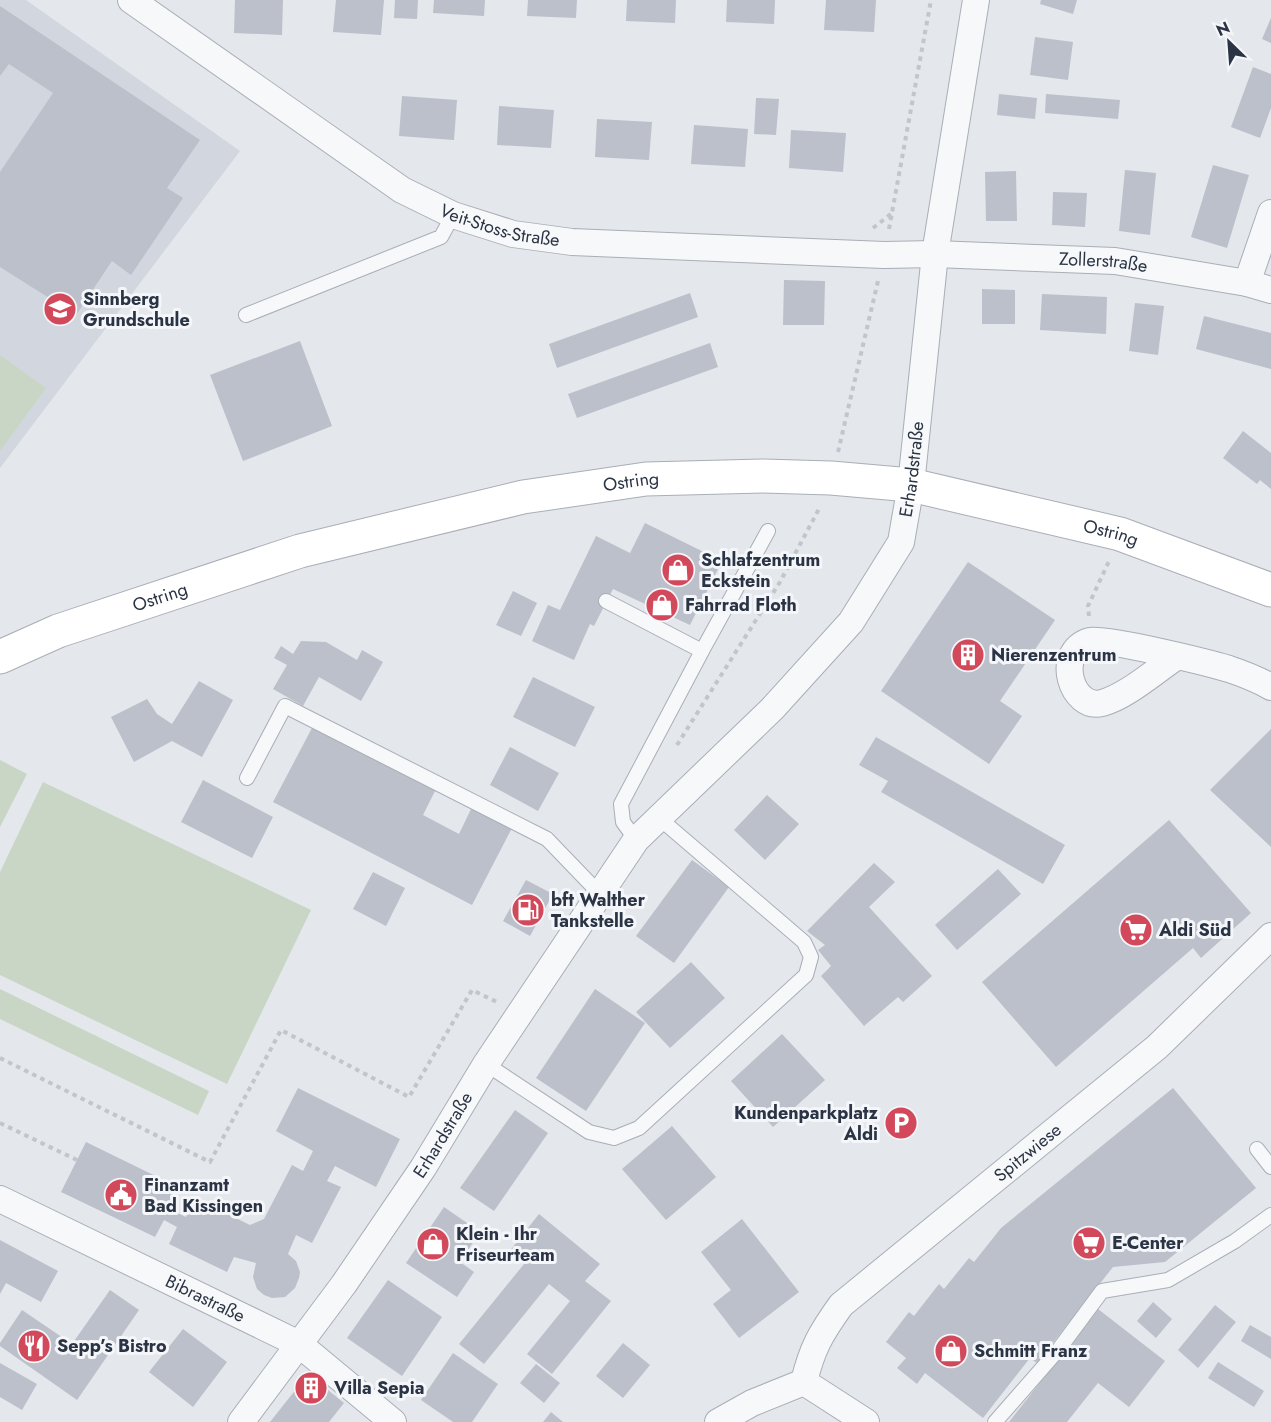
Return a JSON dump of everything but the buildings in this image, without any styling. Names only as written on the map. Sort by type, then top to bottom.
[{"type":"main road","name":"Ostring","points":[[0,657],[58,631],[300,551],[523,497],[646,479],[763,476],[831,478],[911,485],[1120,534],[1271,590]]},
{"type":"street","name":"Erhardstraße","points":[[241,1422],[344,1284],[417,1178],[486,1064],[636,840],[772,709],[851,622],[901,542],[911,485],[935,255],[976,0]]},
{"type":"street","name":"Veit-Stoss-Straße","points":[[144,3],[402,190],[453,215],[513,234],[572,242],[884,255],[935,255]]},
{"type":"street","points":[[1259,286],[1271,213]]},
{"type":"street","name":"Zollerstraße","points":[[935,255],[1115,261],[1259,286]]},
{"type":"street","points":[[1176,657],[1121,694],[1100,704],[1084,699],[1072,685],[1068,667],[1074,651],[1090,641],[1110,641],[1227,668],[1271,687]]},
{"type":"street","name":"Spitzwiese","points":[[804,1382],[810,1356],[821,1333],[841,1305],[1157,1047],[1271,936]]},
{"type":"street","name":"Bibrastraße","points":[[0,1199],[299,1344],[393,1422]]},
{"type":"street","points":[[718,1422],[752,1403],[804,1382],[866,1422]]},
{"type":"lane","points":[[246,315],[441,237],[453,215]]},
{"type":"lane","points":[[636,840],[623,822],[621,804],[768,531]]},
{"type":"lane","points":[[606,601],[642,626],[702,651]]},
{"type":"lane","points":[[247,778],[285,706],[547,839],[600,894]]},
{"type":"lane","points":[[486,1064],[589,1132],[615,1138],[639,1128],[806,975],[811,957],[804,942],[659,818]]},
{"type":"lane","points":[[1257,1149],[1271,1167]]},
{"type":"lane","points":[[995,1422],[1059,1349],[1102,1291],[1168,1280],[1235,1241],[1271,1215]]},
{"type":"path","points":[[674,750],[780,582],[819,508],[831,478],[884,255],[931,0]]},
{"type":"path","points":[[1090,641],[1088,606],[1111,559]]},
{"type":"path","points":[[0,1058],[210,1162],[281,1030],[409,1097],[472,990],[520,1013]]},
{"type":"path","points":[[0,1122],[77,1160]]},
{"type":"shaded area","name":"Sinnberg Grundschule","points":[[0,0],[26,0],[240,151],[0,468]]},
{"type":"green space","points":[[0,355],[46,388],[0,451]]},
{"type":"green space","points":[[0,760],[27,774],[0,827]]},
{"type":"green space","points":[[43,782],[311,910],[227,1084],[0,975],[0,872]]},
{"type":"green space","points":[[0,989],[209,1091],[198,1115],[0,1019]]},
{"type":"place","name":"Sinnberg Grundschule","points":[[60,309]]},
{"type":"place","name":"Schlafzentrum Eckstein","points":[[678,570]]},
{"type":"place","name":"Fahrrad Floth","points":[[662,605]]},
{"type":"place","name":"Nierenzentrum","points":[[968,655]]},
{"type":"place","name":"bft Walther Tankstelle","points":[[528,910]]},
{"type":"place","name":"Aldi Süd","points":[[1136,930]]},
{"type":"place","name":"Kundenparkplatz Aldi","points":[[901,1123]]},
{"type":"place","name":"Finanzamt Bad Kissingen","points":[[121,1195]]},
{"type":"place","name":"E-Center","points":[[1089,1243]]},
{"type":"place","name":"Klein - Ihr Friseurteam","points":[[433,1244]]},
{"type":"place","name":"Sepp’s Bistro","points":[[34,1346]]},
{"type":"place","name":"Schmitt Franz","points":[[951,1351]]},
{"type":"place","name":"Villa Sepia","points":[[311,1388]]}]
